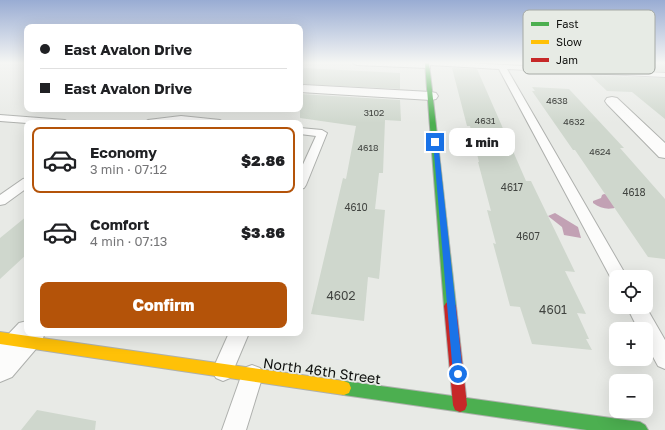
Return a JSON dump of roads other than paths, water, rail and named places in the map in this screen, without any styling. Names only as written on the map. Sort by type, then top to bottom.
[{"type":"street","points":[[429,83],[460,405]]},
{"type":"street","points":[[304,89],[431,96]]},
{"type":"street","points":[[612,101],[665,153]]},
{"type":"street","points":[[0,366],[18,337]]},
{"type":"street","name":"North 46th Street","points":[[18,337],[223,371],[460,405],[525,422],[640,430]]},
{"type":"lane","points":[[511,83],[615,270]]},
{"type":"lane","points":[[181,119],[189,112]]},
{"type":"lane","points":[[0,118],[26,120]]},
{"type":"lane","points":[[173,120],[191,120]]},
{"type":"lane","points":[[303,131],[322,133],[303,178]]},
{"type":"lane","points":[[0,201],[24,184]]},
{"type":"lane","points":[[640,314],[665,359]]},
{"type":"lane","points":[[223,371],[238,336]]},
{"type":"lane","points":[[234,430],[252,375]]}]
